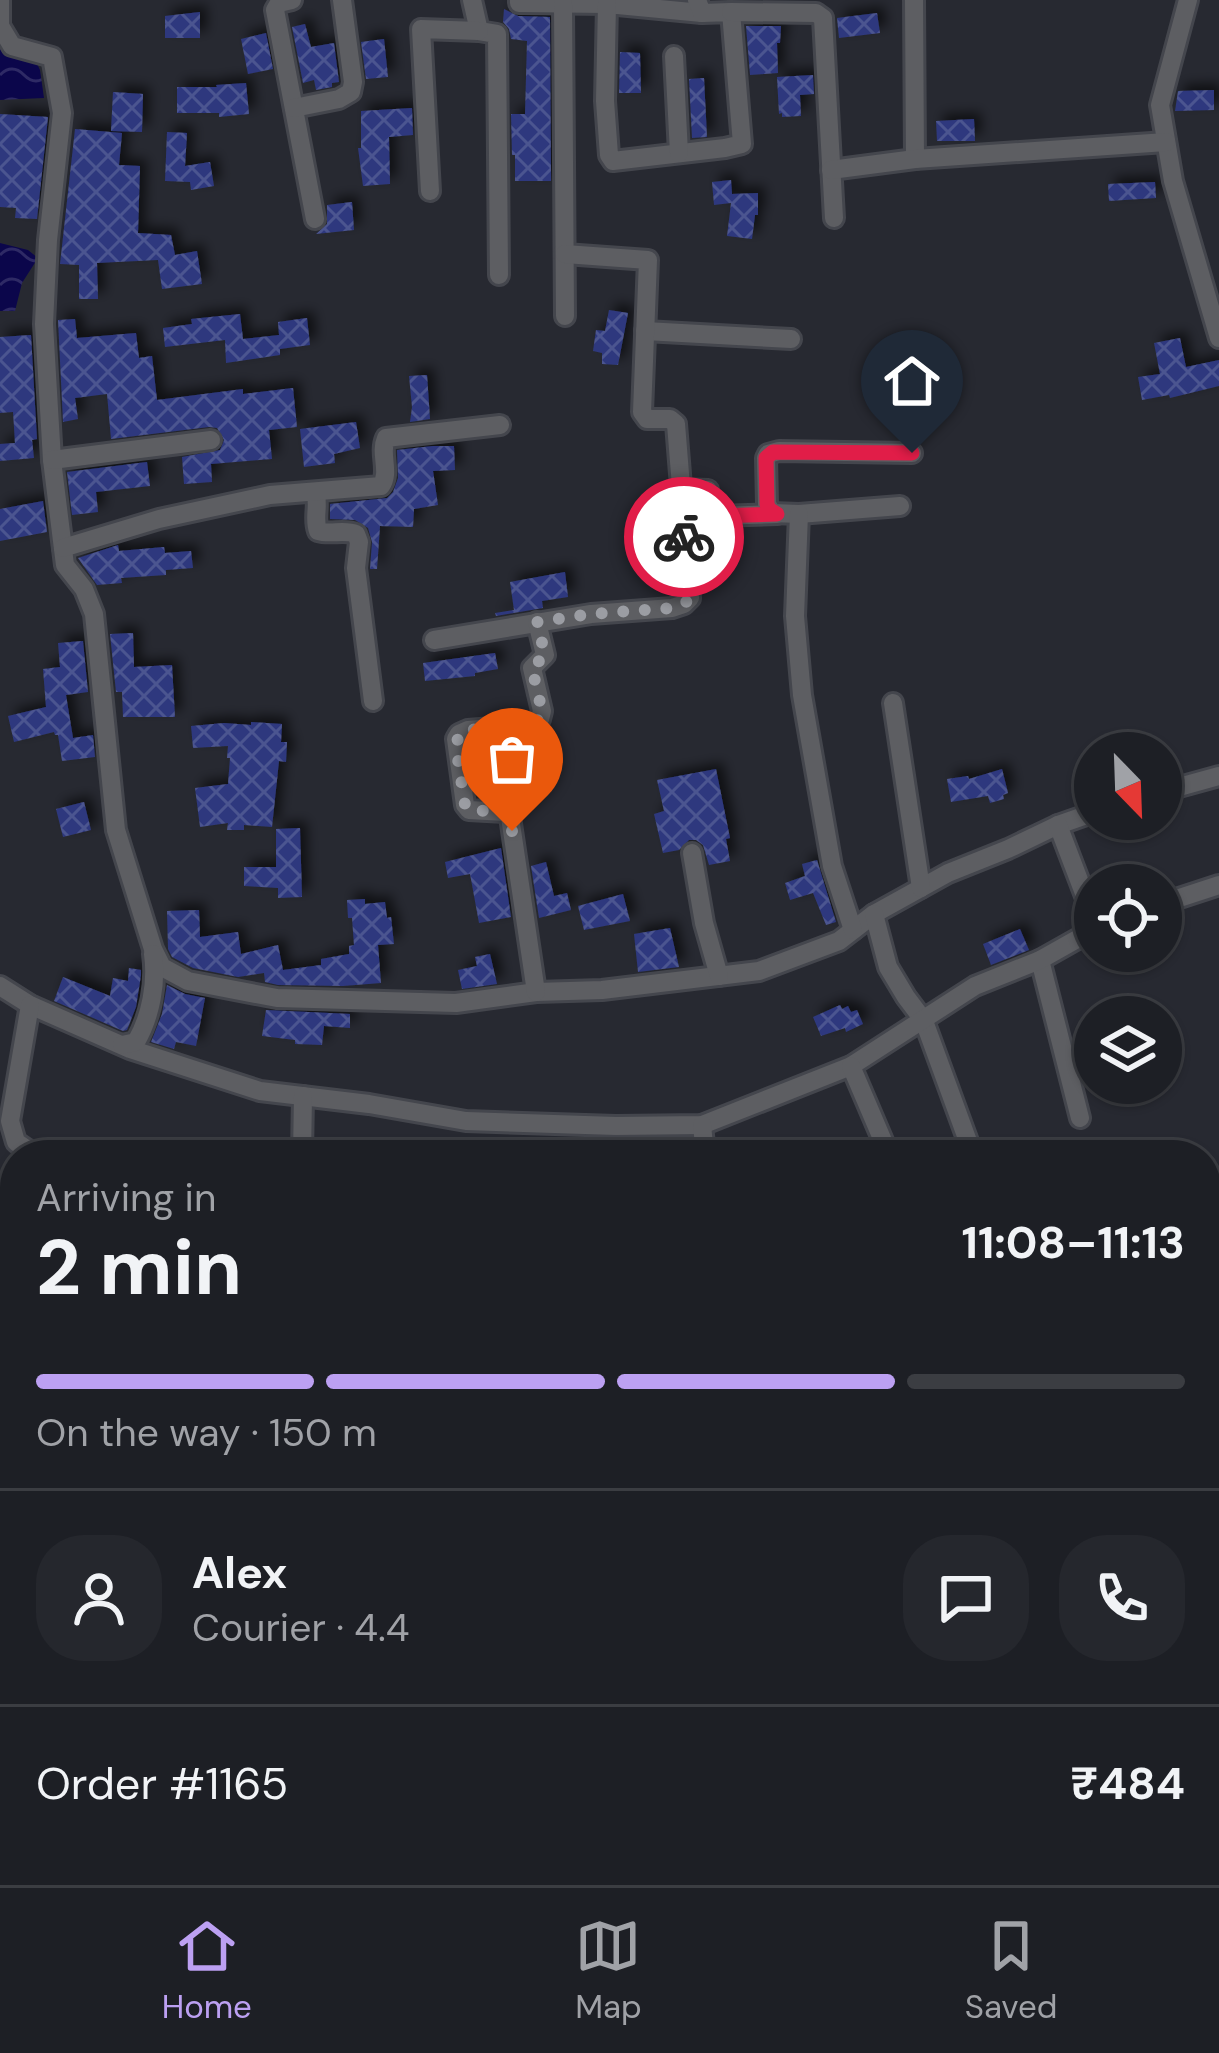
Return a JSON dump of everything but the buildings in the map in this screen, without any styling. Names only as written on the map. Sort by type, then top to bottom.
[{"type":"street","points":[[1,0],[0,26],[12,46],[52,57],[62,113],[44,324],[52,460],[65,565],[84,589],[94,614],[116,830],[156,976],[143,1031],[136,1042],[122,1045]]},
{"type":"street","points":[[292,0],[279,3],[275,10],[315,219]]},
{"type":"street","points":[[294,108],[351,92],[342,0]]},
{"type":"street","points":[[472,0],[479,31]]},
{"type":"street","points":[[914,0],[915,159]]},
{"type":"street","points":[[1189,0],[1160,105],[1173,181],[1219,338]]},
{"type":"street","points":[[513,2],[699,6],[730,12],[816,13],[824,18],[834,218]]},
{"type":"street","points":[[563,4],[565,316]]},
{"type":"street","points":[[607,4],[605,101],[609,155],[614,161],[742,144],[730,12]]},
{"type":"street","points":[[430,191],[422,29],[497,34],[499,275]]},
{"type":"street","points":[[674,56],[679,153]]},
{"type":"street","points":[[831,170],[915,159],[1166,142]]},
{"type":"street","points":[[434,640],[591,614],[672,608],[690,598],[676,424],[643,416],[648,260],[565,254]]},
{"type":"street","points":[[645,331],[791,339]]},
{"type":"street","points":[[63,548],[158,518],[270,495],[381,486],[386,438],[500,425]]},
{"type":"street","points":[[52,460],[211,440]]},
{"type":"street","points":[[777,514],[767,504],[768,454],[912,453]]},
{"type":"street","points":[[680,490],[708,490],[710,508],[717,516],[900,506]]},
{"type":"street","points":[[315,492],[318,531],[349,532],[359,542],[356,568],[373,701]]},
{"type":"street","points":[[799,514],[795,616],[802,695],[832,866],[853,930]]},
{"type":"street","points":[[536,992],[510,818],[506,812],[469,810],[465,805],[456,740],[468,730],[540,719],[532,668],[545,655],[537,622]]},
{"type":"street","points":[[893,703],[921,888]]},
{"type":"street","points":[[1182,786],[1219,776]]},
{"type":"street","points":[[152,949],[162,967],[188,981],[277,998],[456,1003],[759,971],[839,941],[874,914],[948,873],[1074,819]]},
{"type":"street","points":[[1058,825],[1074,868]]},
{"type":"street","points":[[692,853],[719,976]]},
{"type":"street","points":[[1182,897],[1219,885]]},
{"type":"street","points":[[874,914],[888,967],[924,1021],[968,1140]]},
{"type":"street","points":[[0,986],[30,1005],[122,1045],[260,1091],[466,1121],[702,1125],[851,1066],[975,986],[1040,960],[1074,938]]},
{"type":"street","points":[[1040,960],[1080,1118]]},
{"type":"street","points":[[15,1140],[10,1121],[30,1005]]},
{"type":"street","points":[[851,1066],[883,1140]]},
{"type":"street","points":[[302,1140],[303,1096]]},
{"type":"street","points":[[702,1125],[704,1140]]},
{"type":"water","points":[[0,0],[9,42],[31,51],[40,70],[44,98],[0,100]]},
{"type":"water","points":[[0,243],[28,250],[38,258],[22,283],[15,311],[0,311]]},
{"type":"way so far","points":[[512,831],[506,812],[474,812],[465,805],[456,746],[459,734],[540,719],[532,668],[545,655],[537,622],[684,604],[690,598],[684,537]]},
{"type":"route","points":[[684,537],[680,490],[708,490],[710,508],[717,516],[777,514],[767,504],[766,458],[773,452],[912,453]]}]
